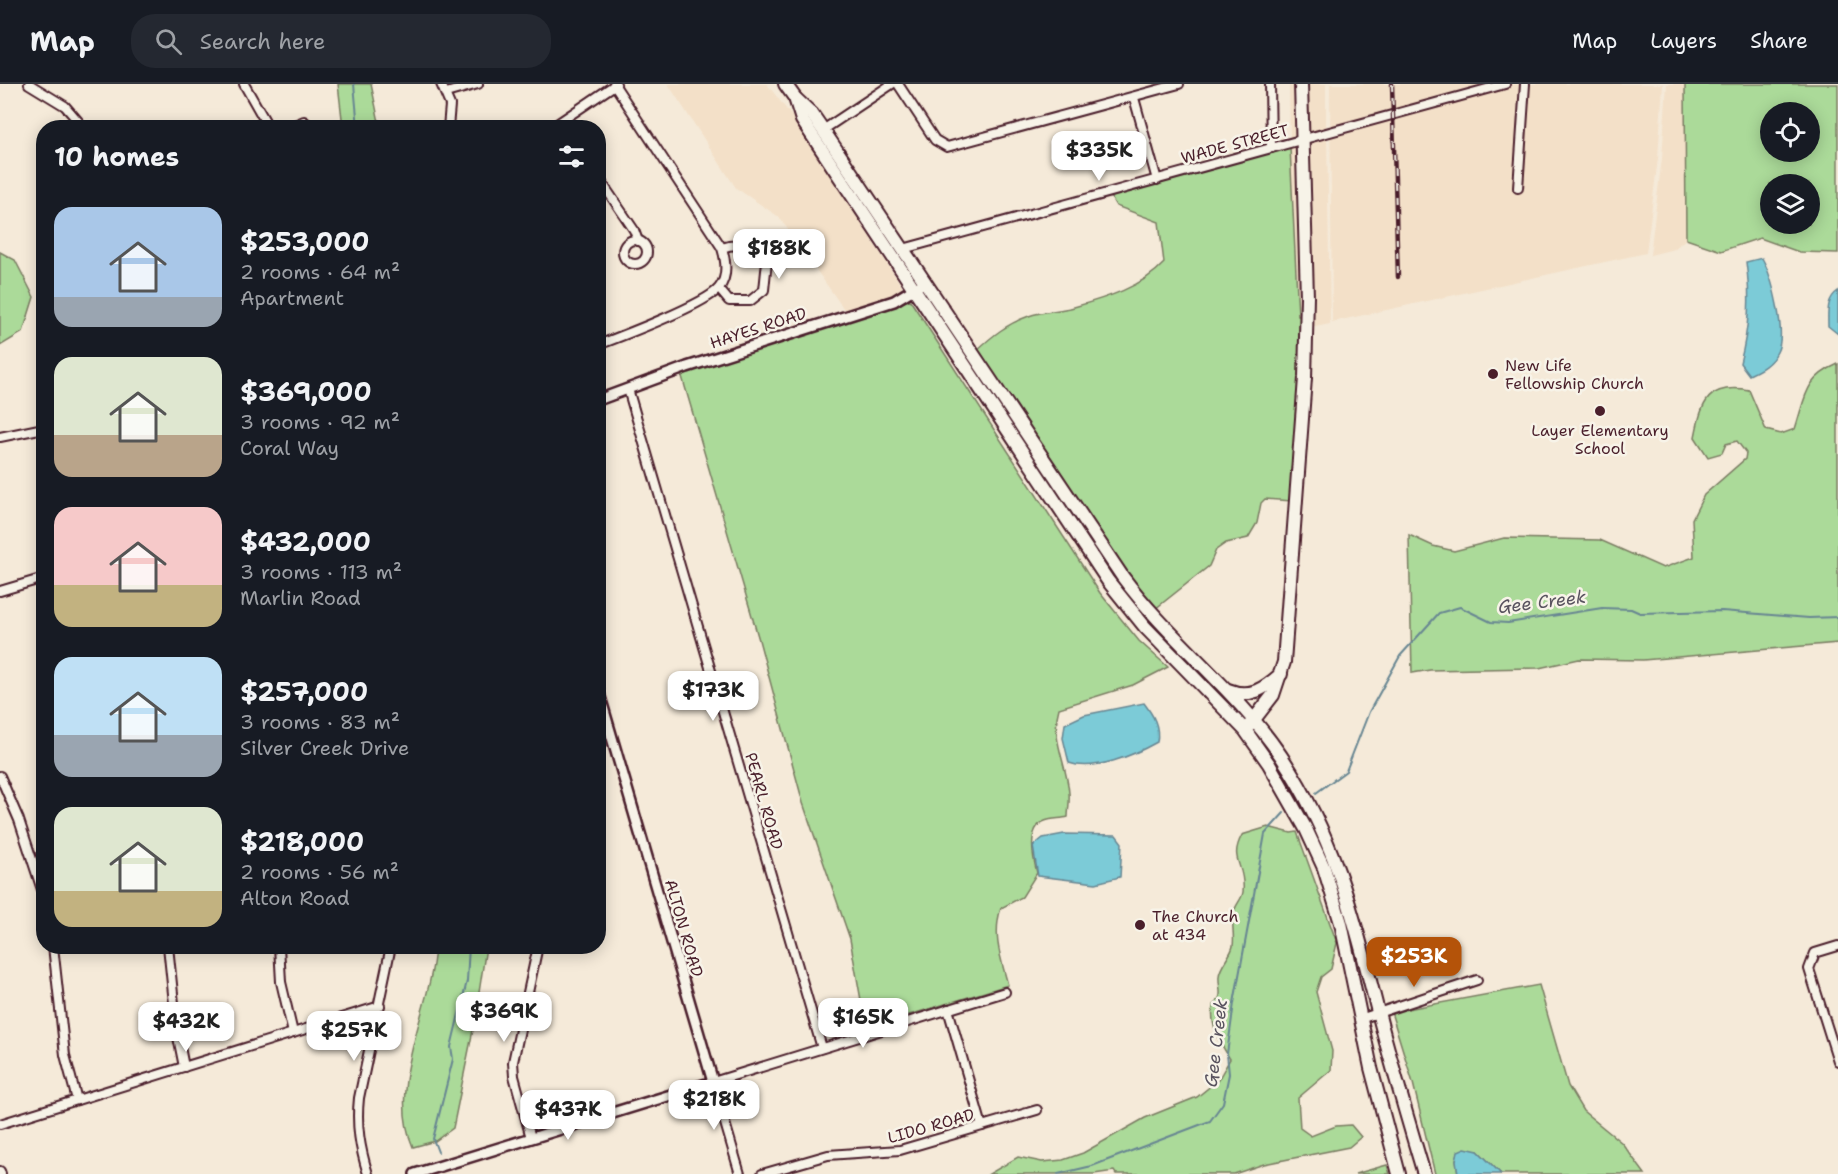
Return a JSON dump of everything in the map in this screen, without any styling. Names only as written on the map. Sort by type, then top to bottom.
[{"type":"main road","points":[[785,84],[823,129],[1138,598],[1167,632],[1227,689],[1250,725],[1289,796],[1324,868],[1341,923],[1360,1019],[1399,1174]]},
{"type":"main road","points":[[1250,725],[1273,695],[1282,673],[1305,378],[1307,297],[1301,84]]},
{"type":"main road","points":[[795,98],[802,120],[1126,604],[1165,648],[1250,725],[1292,774],[1328,842],[1351,903],[1378,1012],[1424,1174]]},
{"type":"main road","points":[[1058,505],[1071,514],[1081,516]]},
{"type":"main road","points":[[1227,689],[1243,694],[1260,691],[1282,673]]},
{"type":"street","points":[[28,84],[65,106],[77,120]]},
{"type":"street","points":[[244,84],[264,120]]},
{"type":"street","points":[[441,84],[450,105],[449,120]]},
{"type":"street","points":[[446,93],[478,84]]},
{"type":"street","points":[[567,120],[615,84],[722,248],[725,276],[719,289],[677,313],[606,342]]},
{"type":"street","points":[[823,129],[892,84]]},
{"type":"street","points":[[898,84],[935,140],[947,147],[1179,84]]},
{"type":"street","points":[[1270,84],[1271,148]]},
{"type":"street","name":"WADE STREET","points":[[903,249],[1505,84]]},
{"type":"street","points":[[1518,188],[1525,84]]},
{"type":"street","points":[[1134,98],[1157,180]]},
{"type":"street","points":[[606,189],[634,230],[638,240]]},
{"type":"street","points":[[719,289],[729,301],[750,301],[764,290],[768,273],[767,261],[754,248],[735,245],[722,248]]},
{"type":"street","name":"HAYES ROAD","points":[[606,397],[687,366],[894,301],[925,282]]},
{"type":"street","name":"PEARL ROAD","points":[[628,389],[822,1048]]},
{"type":"street","points":[[0,437],[36,430]]},
{"type":"street","points":[[0,591],[36,580]]},
{"type":"street","name":"ALTON ROAD","points":[[606,717],[740,1174]]},
{"type":"street","points":[[0,776],[20,820],[36,871]]},
{"type":"street","points":[[1838,946],[1815,953],[1809,969],[1838,1060]]},
{"type":"street","points":[[54,954],[65,1055],[77,1100]]},
{"type":"street","points":[[169,954],[177,1032],[184,1067]]},
{"type":"street","points":[[279,954],[281,982],[293,1034]]},
{"type":"street","points":[[368,1174],[360,1149],[357,1121],[359,1098],[390,954]]},
{"type":"street","points":[[531,1138],[514,1076],[513,1062],[536,954]]},
{"type":"street","points":[[1360,1019],[1478,981]]},
{"type":"street","points":[[415,1174],[1005,992]]},
{"type":"street","points":[[0,1124],[380,1006]]},
{"type":"street","points":[[948,1009],[982,1126]]},
{"type":"street","name":"LIDO ROAD","points":[[762,1174],[828,1155],[900,1150],[1037,1110]]},
{"type":"shaded area","points":[[668,84],[767,84],[791,115],[906,293],[846,312],[779,217],[736,188]]},
{"type":"shaded area","points":[[1289,84],[1297,84],[1297,137],[1290,139]]},
{"type":"shaded area","points":[[1305,84],[1326,84],[1326,129],[1306,135]]},
{"type":"shaded area","points":[[1330,84],[1663,84],[1658,158],[1646,253],[1332,322]]},
{"type":"shaded area","points":[[1667,84],[1685,84],[1687,238],[1674,249],[1650,255],[1662,158]]},
{"type":"shaded area","points":[[1327,137],[1330,324],[1310,328],[1306,143]]},
{"type":"shaded area","points":[[1298,145],[1302,316],[1298,317],[1290,147]]},
{"type":"green space","points":[[338,84],[371,84],[379,120],[342,120]]},
{"type":"green space","points":[[1685,84],[1838,84],[1838,253],[1799,252],[1760,238],[1721,251],[1686,239]]},
{"type":"green space","points":[[1290,147],[1298,316],[1302,316],[1301,379],[1292,501],[1265,499],[1261,503],[1257,523],[1248,538],[1226,543],[1216,550],[1209,566],[1155,609],[1131,581],[976,351],[1014,322],[1111,295],[1145,279],[1164,263],[1159,222],[1116,206],[1110,196]]},
{"type":"green space","points":[[0,252],[15,260],[34,297],[23,332],[0,346]]},
{"type":"green space","points":[[910,300],[1100,593],[1139,641],[1168,667],[1133,685],[1059,708],[1056,730],[1068,782],[1068,817],[1048,820],[1035,830],[1032,844],[1037,873],[1022,897],[1001,908],[997,937],[1008,985],[866,1028],[850,939],[803,803],[759,640],[681,373]]},
{"type":"green space","points":[[1838,364],[1838,643],[1643,660],[1579,659],[1539,668],[1430,670],[1412,673],[1409,535],[1433,546],[1454,551],[1504,538],[1600,540],[1663,568],[1694,557],[1692,519],[1704,495],[1745,459],[1746,453],[1737,441],[1726,444],[1722,453],[1708,457],[1695,437],[1704,404],[1709,397],[1724,389],[1749,390],[1766,430],[1781,434],[1795,429],[1804,398],[1812,382]]},
{"type":"green space","points":[[1268,827],[1291,833],[1297,832],[1337,943],[1331,969],[1321,977],[1316,992],[1332,1051],[1331,1070],[1298,1098],[1300,1128],[1311,1136],[1336,1126],[1351,1125],[1361,1137],[1349,1147],[1264,1164],[1234,1174],[1116,1174],[1114,1171],[1094,1174],[989,1174],[1018,1157],[1042,1162],[1063,1160],[1083,1153],[1145,1118],[1197,1097],[1218,1080],[1230,1059],[1219,1040],[1212,1013],[1213,1005],[1220,995],[1220,972],[1233,946],[1234,914],[1243,892],[1242,875],[1237,857],[1238,844],[1242,835]]},
{"type":"green space","points":[[434,954],[485,954],[474,1025],[453,1128],[435,1141],[413,1147],[406,1123],[404,1099],[412,1048],[432,971]]},
{"type":"green space","points":[[1539,985],[1568,1086],[1583,1111],[1622,1143],[1645,1174],[1501,1174],[1478,1151],[1459,1151],[1456,1159],[1458,1174],[1435,1174],[1413,1083],[1391,1012]]},
{"type":"green space","points":[[1387,1165],[1390,1174],[1355,1174]]},
{"type":"water","points":[[1762,258],[1777,305],[1780,344],[1772,360],[1749,375],[1740,363],[1748,313],[1746,262]]},
{"type":"water","points":[[1838,291],[1838,334],[1828,326],[1828,316],[1831,298]]},
{"type":"water","points":[[1144,703],[1155,721],[1158,731],[1157,742],[1126,757],[1102,764],[1069,763],[1063,738],[1065,724],[1084,715]]},
{"type":"water","points":[[1064,834],[1116,835],[1122,843],[1120,877],[1096,883],[1038,876],[1033,846],[1043,838]]},
{"type":"water","points":[[1465,1148],[1478,1151],[1501,1174],[1458,1174],[1456,1160],[1458,1151]]},
{"type":"waterway","name":"Gee Creek","points":[[354,84],[357,120]]},
{"type":"waterway","name":"Gee Creek","points":[[1316,793],[1346,771],[1369,712],[1400,656],[1439,613],[1460,607],[1491,622],[1508,623],[1602,608],[1631,609],[1640,613],[1722,611],[1809,618],[1838,617]]},
{"type":"waterway","name":"Gee Creek","points":[[1058,1174],[1092,1166],[1210,1121],[1223,1103],[1229,1074],[1227,1054],[1234,1003],[1265,834],[1284,813]]},
{"type":"waterway","name":"Gee Creek","points":[[438,1152],[433,1139],[453,1059],[451,1047],[467,981],[469,954]]},
{"type":"railway","points":[[1392,84],[1398,277]]},
{"type":"place","name":"New Life Fellowship Church","points":[[1493,374]]},
{"type":"place","name":"Layer Elementary School","points":[[1600,411]]},
{"type":"place","name":"The Church at 434","points":[[1140,925]]}]
